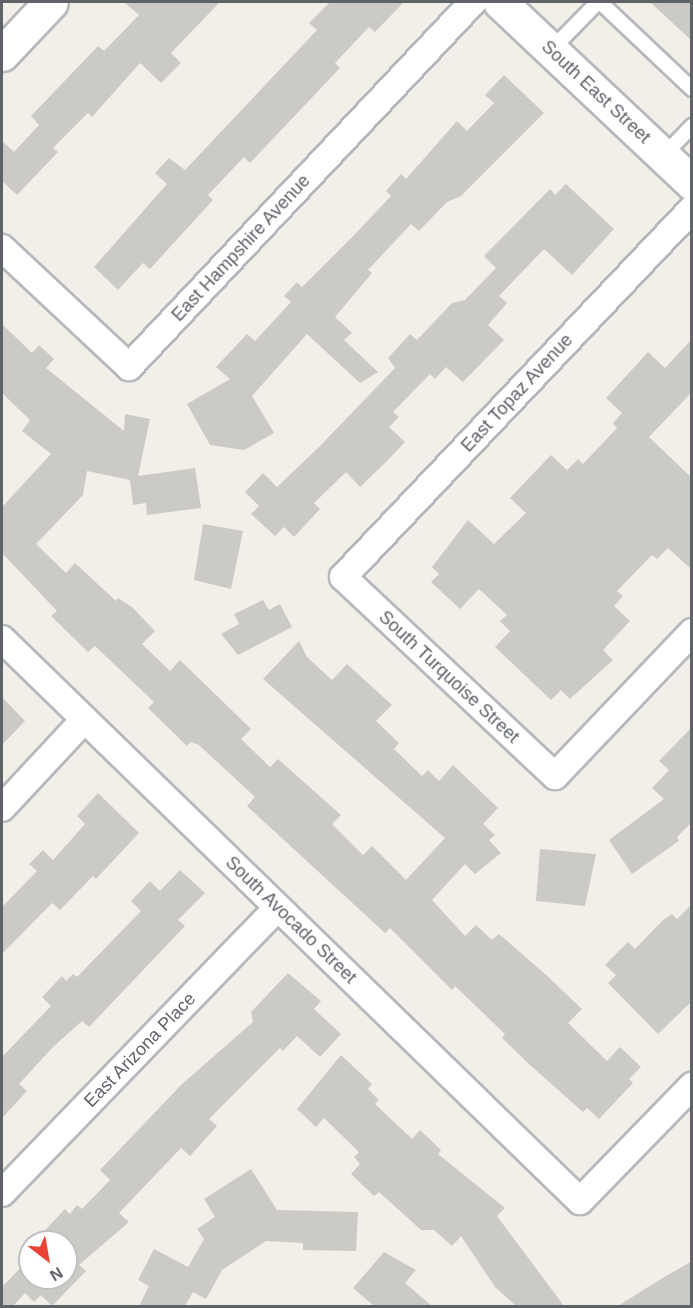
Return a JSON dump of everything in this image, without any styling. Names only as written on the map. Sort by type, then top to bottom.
[{"type":"street","points":[[2,54],[51,2]]},
{"type":"street","name":"East Hampshire Avenue","points":[[2,248],[129,367],[473,2]]},
{"type":"street","name":"South East Street","points":[[500,2],[692,183]]},
{"type":"street","name":"East Topaz Avenue","points":[[343,577],[692,209]]},
{"type":"street","name":"South Turquoise Street","points":[[343,577],[555,776],[692,632]]},
{"type":"street","name":"South Avocado Street","points":[[2,639],[580,1200],[692,1086]]},
{"type":"street","points":[[2,808],[84,720]]},
{"type":"street","name":"East Arizona Place","points":[[2,1193],[278,907]]},
{"type":"lane","points":[[551,50],[599,2],[692,89]]},
{"type":"lane","points":[[663,156],[692,126]]},
{"type":"building","points":[[124,2],[220,2],[171,53],[181,63],[161,83],[140,63],[92,117],[88,113],[53,148],[58,152],[17,195],[2,181],[2,141],[14,152],[39,125],[31,116],[98,46],[104,51],[139,15]]},
{"type":"building","points":[[330,2],[404,2],[375,32],[369,27],[335,63],[340,68],[250,163],[244,157],[208,195],[213,200],[150,269],[143,263],[118,290],[94,267],[167,184],[155,173],[169,158],[185,170],[317,30],[309,23]]},
{"type":"building","points":[[650,2],[692,2],[692,41]]},
{"type":"building","points":[[504,75],[544,113],[461,196],[447,202],[419,231],[411,224],[368,270],[372,273],[335,317],[352,333],[344,340],[378,372],[360,383],[307,334],[252,396],[274,433],[244,450],[210,445],[187,404],[230,379],[216,367],[247,334],[255,341],[291,302],[284,296],[297,282],[302,287],[357,232],[391,196],[386,191],[401,174],[406,179],[457,121],[467,131],[494,103],[485,95]]},
{"type":"building","points":[[566,184],[614,229],[572,275],[544,249],[499,296],[507,303],[488,325],[504,340],[463,382],[446,367],[435,379],[430,374],[393,412],[399,417],[389,427],[405,442],[386,462],[360,487],[346,472],[314,503],[320,509],[294,537],[284,527],[275,536],[251,514],[259,506],[245,492],[263,473],[277,487],[320,446],[395,368],[388,358],[410,334],[417,340],[452,303],[465,300],[496,268],[484,256],[550,189],[555,195]]},
{"type":"building","points":[[2,324],[32,353],[39,345],[54,359],[46,368],[124,431],[125,414],[150,419],[138,476],[195,468],[201,508],[147,515],[146,503],[133,505],[130,480],[87,471],[83,495],[36,544],[66,573],[75,563],[116,601],[118,598],[132,607],[155,631],[142,644],[170,671],[180,660],[251,729],[241,739],[270,767],[278,759],[341,815],[332,824],[363,855],[372,846],[406,880],[445,838],[263,679],[299,641],[307,657],[332,680],[347,664],[392,705],[376,721],[399,743],[394,749],[422,776],[428,770],[439,781],[453,765],[498,808],[483,824],[495,835],[489,840],[501,853],[475,874],[465,864],[432,900],[465,936],[476,925],[492,940],[499,934],[545,974],[582,1009],[568,1023],[607,1061],[620,1047],[641,1067],[629,1079],[633,1083],[599,1119],[587,1108],[583,1112],[530,1065],[502,1038],[505,1034],[455,986],[452,990],[390,928],[385,933],[247,806],[255,797],[199,745],[191,742],[187,746],[148,708],[154,702],[95,646],[88,652],[51,616],[57,611],[2,553],[2,507],[51,454],[22,431],[30,420],[2,393]]},
{"type":"building","points":[[692,339],[692,392],[649,437],[692,478],[692,570],[668,548],[657,559],[652,555],[617,591],[623,596],[614,606],[630,621],[603,650],[613,660],[570,699],[561,690],[551,700],[495,647],[510,631],[500,621],[507,615],[479,589],[460,609],[431,582],[439,574],[432,567],[468,520],[494,544],[526,513],[510,498],[551,455],[567,470],[578,459],[583,464],[617,428],[613,423],[622,413],[606,398],[648,352],[665,368]]},
{"type":"building","points":[[203,524],[243,531],[231,589],[194,580]]},
{"type":"building","points":[[263,600],[269,610],[280,604],[292,627],[238,655],[221,634],[239,624],[234,614]]},
{"type":"building","points":[[2,697],[25,721],[2,745]]},
{"type":"building","points":[[692,727],[692,822],[677,837],[679,841],[632,874],[609,840],[664,799],[652,788],[669,770],[659,761]]},
{"type":"building","points":[[98,793],[139,833],[96,879],[93,876],[60,910],[52,903],[2,954],[2,907],[37,871],[29,864],[43,850],[53,860],[85,824],[77,816]]},
{"type":"building","points":[[540,849],[596,854],[585,906],[536,901]]},
{"type":"building","points":[[180,870],[205,893],[178,920],[185,926],[89,1027],[82,1021],[53,1047],[19,1084],[27,1091],[2,1118],[2,1057],[51,1006],[42,997],[62,976],[66,981],[73,974],[77,977],[141,911],[131,901],[150,881],[160,891]]},
{"type":"building","points":[[692,904],[692,1001],[658,1034],[608,983],[616,975],[605,965],[628,942],[635,949],[663,920],[672,914],[677,919]]},
{"type":"building","points":[[288,973],[321,1001],[314,1009],[341,1034],[320,1057],[297,1036],[283,1051],[280,1048],[209,1119],[217,1126],[190,1156],[181,1148],[119,1213],[129,1222],[79,1265],[86,1271],[78,1279],[78,1230],[45,1230],[65,1209],[70,1214],[77,1205],[82,1209],[110,1180],[100,1170],[181,1085],[253,1022],[251,1012]]},
{"type":"building","points":[[341,1055],[372,1084],[368,1089],[379,1100],[375,1104],[412,1139],[420,1130],[441,1150],[438,1154],[505,1208],[497,1216],[564,1306],[516,1306],[495,1287],[461,1236],[452,1246],[434,1230],[421,1230],[379,1192],[374,1196],[351,1174],[360,1164],[354,1157],[359,1152],[324,1118],[316,1127],[297,1109]]},
{"type":"building","points":[[251,1169],[277,1210],[358,1212],[356,1251],[303,1250],[303,1243],[266,1241],[222,1270],[206,1299],[193,1292],[185,1306],[139,1306],[149,1286],[138,1280],[154,1249],[188,1267],[204,1239],[197,1229],[215,1217],[204,1199]]},
{"type":"building","points":[[384,1252],[416,1270],[405,1283],[432,1306],[374,1306],[353,1288]]},
{"type":"building","points":[[692,1261],[692,1306],[618,1306],[656,1282]]},
{"type":"building","points":[[18,1270],[18,1290],[68,1290],[52,1306],[41,1295],[34,1302],[25,1293],[13,1306],[2,1306],[2,1287]]}]
